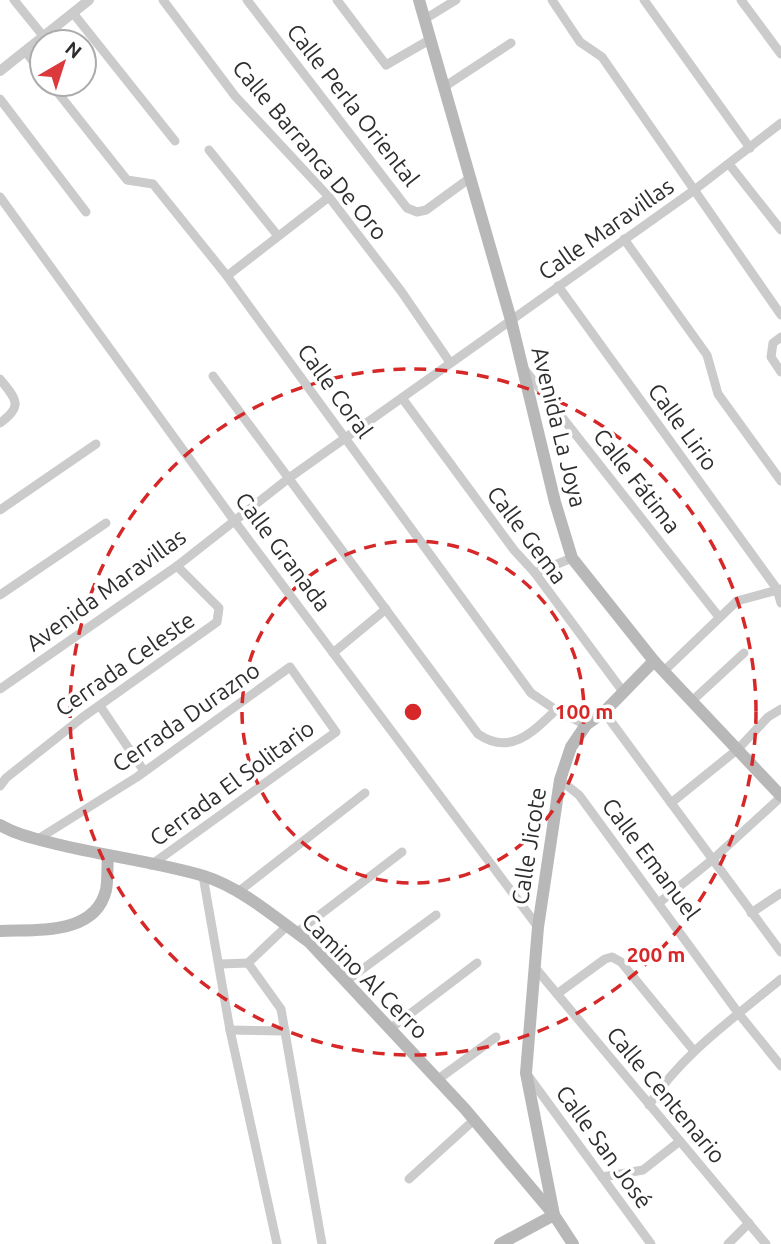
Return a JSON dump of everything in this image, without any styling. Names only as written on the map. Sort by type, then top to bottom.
[{"type":"main road","name":"Avenida La Joya","points":[[419,0],[511,320],[555,502],[572,558],[654,661],[781,797]]},
{"type":"main road","name":"Calle Jicote","points":[[554,1215],[526,1073],[537,970],[538,927],[560,780],[571,747],[586,725],[604,712],[654,661]]},
{"type":"main road","name":"Camino Al Cerro","points":[[4,827],[38,839],[108,857],[203,876],[238,892],[291,930],[345,982],[474,1120],[554,1215],[573,1244]]},
{"type":"main road","points":[[0,931],[68,927],[86,919],[98,909],[106,890],[108,857]]},
{"type":"main road","points":[[500,1244],[554,1215]]},
{"type":"street","points":[[14,0],[37,28]]},
{"type":"street","points":[[55,28],[89,0]]},
{"type":"street","name":"Calle Barranca De Oro","points":[[163,0],[235,96],[329,197],[401,291],[449,361]]},
{"type":"street","name":"Calle Perla Oriental","points":[[247,0],[407,208],[417,212],[426,210],[470,178]]},
{"type":"street","points":[[337,0],[386,65],[431,39]]},
{"type":"street","points":[[425,19],[456,0]]},
{"type":"street","points":[[552,0],[580,43],[602,57],[781,315]]},
{"type":"street","points":[[644,0],[750,148]]},
{"type":"street","points":[[741,0],[781,54]]},
{"type":"street","points":[[73,13],[175,141]]},
{"type":"street","points":[[444,87],[511,43]]},
{"type":"street","points":[[0,71],[28,49]]},
{"type":"street","points":[[25,51],[28,55]]},
{"type":"street","name":"Calle Coral","points":[[62,98],[127,180],[153,184],[227,276],[531,692],[556,710],[586,725]]},
{"type":"street","points":[[0,99],[86,212]]},
{"type":"street","name":"Calle Maravillas","points":[[345,438],[449,361],[511,320],[779,128]]},
{"type":"street","points":[[209,150],[278,236]]},
{"type":"street","points":[[729,164],[781,230]]},
{"type":"street","name":"Calle Granada","points":[[0,197],[233,519],[538,927]]},
{"type":"street","points":[[227,276],[329,197]]},
{"type":"street","points":[[624,239],[707,355],[718,394],[781,481]]},
{"type":"street","name":"Calle Lirio","points":[[558,286],[779,589],[781,603]]},
{"type":"street","points":[[781,337],[773,343],[771,357],[781,372]]},
{"type":"street","name":"Calle Fátima","points":[[524,368],[719,617]]},
{"type":"street","points":[[213,376],[478,734],[491,743],[505,744],[532,733],[556,710]]},
{"type":"street","points":[[0,379],[15,398],[16,407],[12,415],[0,423]]},
{"type":"street","name":"Calle Gema","points":[[402,398],[624,693]]},
{"type":"street","name":"Avenida Maravillas","points":[[0,689],[177,566],[233,519],[345,438]]},
{"type":"street","points":[[0,510],[96,444]]},
{"type":"street","points":[[0,595],[107,523]]},
{"type":"street","points":[[535,573],[572,558]]},
{"type":"street","name":"Cerrada Celeste","points":[[0,786],[43,747],[217,622],[219,608],[177,566]]},
{"type":"street","points":[[664,671],[737,601],[779,589]]},
{"type":"street","points":[[333,653],[386,609]]},
{"type":"street","points":[[693,700],[744,653]]},
{"type":"street","name":"Cerrada Durazno","points":[[38,839],[144,772],[290,667],[336,732]]},
{"type":"street","points":[[100,706],[144,772]]},
{"type":"street","points":[[671,803],[738,749],[768,717],[781,709]]},
{"type":"street","points":[[604,712],[781,952]]},
{"type":"street","name":"Cerrada El Solitario","points":[[151,865],[336,732]]},
{"type":"street","name":"Calle Emanuel","points":[[560,780],[579,795],[660,902],[739,1014],[781,1066]]},
{"type":"street","points":[[238,892],[365,793]]},
{"type":"street","points":[[660,902],[712,860],[781,797]]},
{"type":"street","points":[[220,964],[248,963],[402,852]]},
{"type":"street","points":[[203,876],[230,1030],[277,1244]]},
{"type":"street","points":[[751,913],[781,894]]},
{"type":"street","points":[[345,982],[436,915]]},
{"type":"street","points":[[557,994],[605,959],[612,957],[621,962],[694,1051]]},
{"type":"street","points":[[248,963],[281,1009],[322,1244]]},
{"type":"street","points":[[390,1029],[477,963]]},
{"type":"street","name":"Calle Centenario","points":[[537,970],[766,1244]]},
{"type":"street","points":[[649,1105],[665,1081],[694,1051],[781,979]]},
{"type":"street","points":[[230,1030],[285,1031]]},
{"type":"street","points":[[437,1080],[496,1037]]},
{"type":"street","name":"Calle San José","points":[[526,1073],[651,1244]]},
{"type":"street","points":[[409,1180],[474,1120]]},
{"type":"street","points":[[602,1177],[643,1170],[680,1141]]},
{"type":"street","points":[[728,1244],[749,1223]]}]
